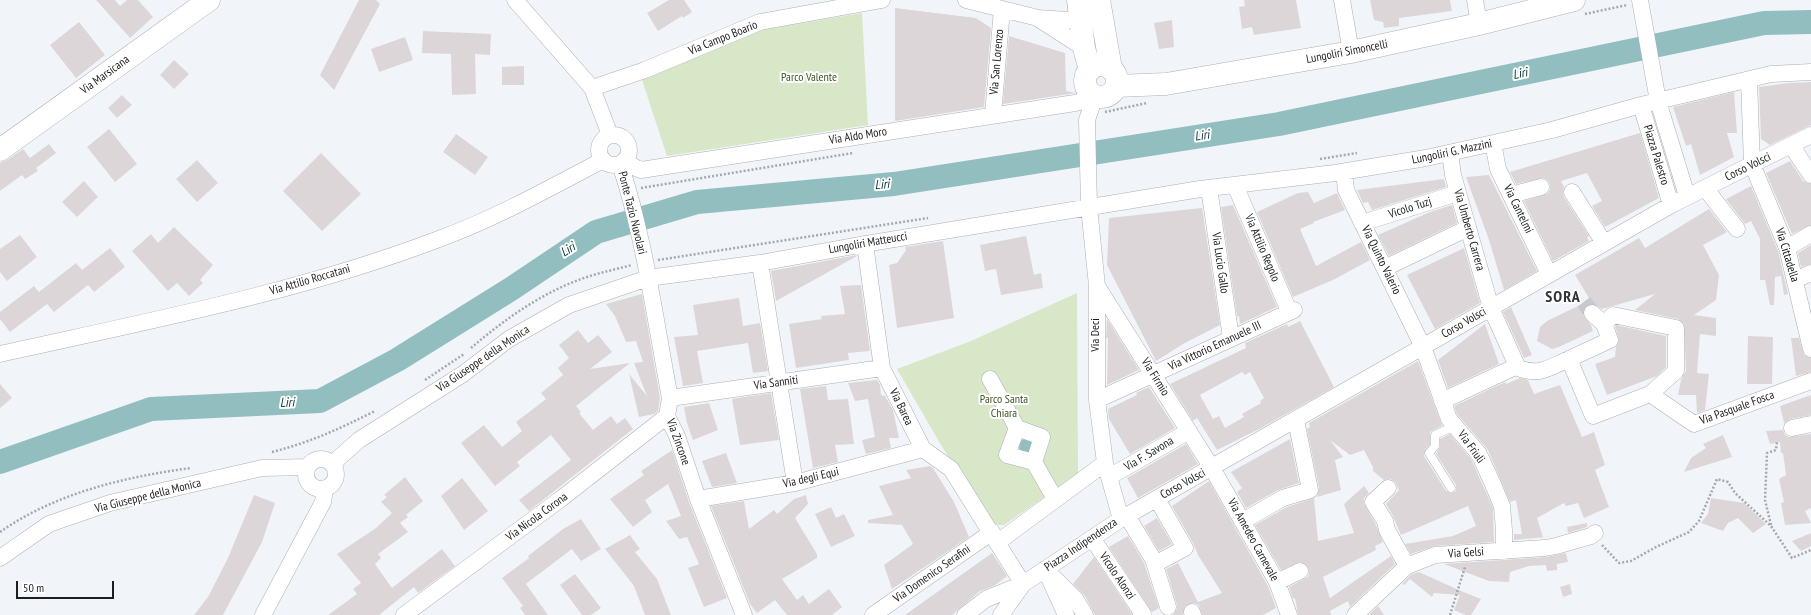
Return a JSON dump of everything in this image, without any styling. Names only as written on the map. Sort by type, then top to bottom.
[{"type":"main road","name":"Via Marsicana","points":[[0,150],[209,0]]},
{"type":"main road","points":[[1099,0],[1114,78],[1108,96],[1092,95],[1087,89],[1085,79],[1090,70],[1098,66],[1102,65],[1114,78]]},
{"type":"main road","name":"Lungoliri Simoncelli","points":[[1114,78],[1166,84],[1351,52],[1479,24],[1574,0]]},
{"type":"main road","points":[[1079,10],[1106,38]]},
{"type":"main road","points":[[1079,10],[1084,48],[1090,70]]},
{"type":"street","points":[[515,0],[592,88],[610,135]]},
{"type":"street","name":"Via Campo Boario","points":[[592,88],[645,70],[760,22],[882,0]]},
{"type":"street","points":[[966,0],[1038,18],[1084,48]]},
{"type":"street","points":[[1342,0],[1351,52]]},
{"type":"street","points":[[1475,0],[1479,24]]},
{"type":"street","name":"Piazza Palestro","points":[[1641,3],[1657,93],[1687,196]]},
{"type":"street","name":"Via San Lorenzo","points":[[993,115],[1002,9]]},
{"type":"street","points":[[1038,18],[1079,10]]},
{"type":"street","name":"Lungoliri G. Mazzini","points":[[1089,200],[1344,172],[1450,153],[1552,130],[1640,105],[1657,93],[1749,80],[1771,74],[1811,72]]},
{"type":"street","points":[[1749,80],[1752,164]]},
{"type":"street","name":"Via Aldo Moro","points":[[622,162],[641,170],[1080,102],[1092,95]]},
{"type":"street","name":"Via Deci","points":[[1092,95],[1087,120],[1089,200],[1097,286],[1097,400],[1107,470]]},
{"type":"street","name":"Piazza Palestro","points":[[1640,105],[1671,204]]},
{"type":"street","points":[[610,135],[620,135],[627,142],[629,152],[622,162],[610,164],[603,160],[600,155],[600,145],[602,141],[610,135]]},
{"type":"street","name":"Corso Volsci","points":[[1124,517],[1296,420],[1671,204],[1811,135]]},
{"type":"street","name":"Via Cantelmi","points":[[1494,143],[1498,169],[1549,274]]},
{"type":"street","points":[[1792,145],[1811,175]]},
{"type":"street","name":"Via Umberto Carrera","points":[[1450,153],[1453,175],[1491,308]]},
{"type":"street","name":"Via Attilio Roccatani","points":[[0,354],[242,300],[367,263],[440,239],[498,214],[603,160]]},
{"type":"street","name":"Ponte Tazio Nuvolari","points":[[622,162],[644,262]]},
{"type":"street","name":"Via Cittadella","points":[[1752,164],[1787,248],[1796,280],[1805,295],[1810,339]]},
{"type":"street","name":"Via Quinto Valerio","points":[[1344,172],[1346,190],[1423,346]]},
{"type":"street","name":"Via Attilio Regolo","points":[[1235,185],[1292,311]]},
{"type":"street","points":[[1511,195],[1541,187]]},
{"type":"street","name":"Via Lucio Gallo","points":[[1209,188],[1231,338]]},
{"type":"street","points":[[1705,188],[1737,229]]},
{"type":"street","points":[[1572,192],[1604,243]]},
{"type":"street","name":"Vicolo Tuzj","points":[[1362,223],[1458,193]]},
{"type":"street","name":"Lungoliri Matteucci","points":[[648,278],[760,262],[865,244],[1089,200]]},
{"type":"street","points":[[1385,268],[1468,228]]},
{"type":"street","points":[[1787,248],[1811,234]]},
{"type":"street","name":"Via Barea","points":[[865,244],[882,368],[922,449],[951,469],[995,537]]},
{"type":"street","name":"Via Zincone","points":[[644,262],[670,398],[667,416],[677,436],[698,499],[744,615]]},
{"type":"street","points":[[760,262],[795,483]]},
{"type":"street","points":[[1796,280],[1811,273]]},
{"type":"street","name":"Via Giuseppe della Monica","points":[[332,464],[359,440],[463,374],[509,339],[569,304],[648,278]]},
{"type":"street","name":"Via Firmio","points":[[1097,286],[1212,468]]},
{"type":"street","points":[[1491,308],[1518,368],[1528,372],[1539,372],[1610,340],[1604,324],[1592,313]]},
{"type":"street","name":"Via Vittorio Emanuele III","points":[[1097,400],[1292,311]]},
{"type":"street","points":[[1569,359],[1593,416],[1650,394],[1676,371],[1676,328],[1613,315],[1604,324]]},
{"type":"street","name":"Via Friuli","points":[[1423,346],[1449,419],[1479,454],[1502,506],[1504,551]]},
{"type":"street","points":[[1442,401],[1517,366]]},
{"type":"street","name":"Via Sanniti","points":[[670,398],[882,368]]},
{"type":"street","points":[[990,379],[1017,428],[1042,437],[1034,462]]},
{"type":"street","name":"Via Pasquale Fosca","points":[[1650,394],[1694,424],[1811,381]]},
{"type":"street","name":"Via Nicola Corona","points":[[404,615],[562,498],[667,416]]},
{"type":"street","points":[[1243,521],[1283,498],[1310,490],[1296,420]]},
{"type":"street","points":[[1792,428],[1811,424]]},
{"type":"street","points":[[1017,428],[1008,455],[1034,462],[1056,499]]},
{"type":"street","name":"Via F. Savona","points":[[1107,470],[1189,431]]},
{"type":"street","name":"Via degli Equi","points":[[698,499],[795,483],[922,449]]},
{"type":"street","points":[[319,459],[328,461],[332,464],[335,468],[335,478],[330,486],[320,489],[311,485],[307,477],[308,467],[311,464],[319,459]]},
{"type":"street","name":"Via Giuseppe della Monica","points":[[0,558],[49,524],[110,503],[262,468],[308,467]]},
{"type":"street","name":"Via Amedeo Carnevale","points":[[1212,468],[1277,582],[1285,614]]},
{"type":"street","points":[[1023,584],[995,537],[1056,499],[1107,470]]},
{"type":"street","name":"Piazza Indipendenza","points":[[1023,584],[1124,517],[1107,470]]},
{"type":"street","points":[[263,615],[323,502],[325,488]]},
{"type":"street","points":[[1388,488],[1373,502],[1385,521],[1387,530],[1407,566]]},
{"type":"street","points":[[1155,564],[1185,548],[1157,499]]},
{"type":"street","points":[[1124,517],[1155,564],[1168,607]]},
{"type":"street","name":"Via Gelsi","points":[[1355,615],[1407,566],[1435,555],[1556,546],[1591,536],[1595,533]]},
{"type":"street","name":"Via Domenico Serafini","points":[[873,615],[995,537]]},
{"type":"street","name":"Vicolo Alonzi","points":[[1092,538],[1142,614]]},
{"type":"street","points":[[1045,570],[1066,615]]},
{"type":"street","points":[[1045,570],[1076,600],[1085,615]]},
{"type":"street","points":[[1277,582],[1300,571]]},
{"type":"street","points":[[964,615],[986,599],[1023,584]]},
{"type":"street","points":[[1001,615],[1023,584]]},
{"type":"lane","points":[[1450,488],[1428,453],[1434,446],[1435,435],[1455,426]]},
{"type":"path","points":[[1315,160],[1361,153]]},
{"type":"path","points":[[422,382],[467,352],[502,322],[544,296],[586,277],[644,262],[931,217]]},
{"type":"path","points":[[270,453],[306,443],[330,434],[376,411]]},
{"type":"path","points":[[1771,526],[1765,500],[1767,453],[1776,450],[1776,442]]},
{"type":"path","points":[[0,532],[22,517],[70,495],[149,474],[196,468]]},
{"type":"path","points":[[1595,533],[1600,542],[1619,563],[1632,561],[1656,547],[1689,532],[1699,521],[1718,479],[1728,482],[1735,493],[1771,526],[1792,558],[1811,550]]},
{"type":"path","points":[[1450,615],[1470,552]]},
{"type":"green space","name":"Parco Valente","points":[[862,13],[868,125],[667,156],[642,80],[761,30]]},
{"type":"green space","name":"Parco Santa Chiara","points":[[1077,293],[1078,474],[1004,525],[998,525],[989,521],[941,445],[897,369],[971,341]]},
{"type":"water","points":[[1023,439],[1029,439],[1033,443],[1033,449],[1029,453],[1023,453],[1019,449],[1019,443]]},
{"type":"building","points":[[96,0],[115,0],[120,6],[127,0],[138,0],[153,17],[130,38]]},
{"type":"building","points":[[359,0],[376,0],[380,4],[334,90],[320,75]]},
{"type":"building","points":[[669,0],[684,0],[692,12],[683,18],[682,16],[658,31],[647,13]]},
{"type":"building","points":[[1244,0],[1296,0],[1301,28],[1254,35],[1252,27],[1242,29],[1239,7],[1245,6]]},
{"type":"building","points":[[1370,0],[1450,0],[1452,11],[1399,18],[1399,26],[1384,28],[1383,22],[1374,20]]},
{"type":"building","points":[[895,8],[976,18],[991,28],[984,107],[895,121]]},
{"type":"building","points":[[1172,20],[1174,47],[1159,49],[1154,23]]},
{"type":"building","points":[[79,22],[105,55],[76,78],[50,45]]},
{"type":"building","points":[[423,31],[491,34],[490,55],[475,54],[476,94],[452,95],[451,54],[422,53]]},
{"type":"building","points":[[1009,36],[1065,53],[1066,91],[1076,93],[1003,104]]},
{"type":"building","points":[[405,37],[413,60],[379,72],[371,49]]},
{"type":"building","points":[[174,60],[189,74],[174,89],[160,75]]},
{"type":"building","points":[[524,66],[524,85],[502,85],[502,67]]},
{"type":"building","points":[[1811,82],[1811,125],[1770,145],[1761,139],[1759,87]]},
{"type":"building","points":[[1734,92],[1737,133],[1727,133],[1734,157],[1700,175],[1691,144],[1686,146],[1673,107]]},
{"type":"building","points":[[122,95],[132,105],[117,118],[108,108]]},
{"type":"building","points":[[109,129],[137,164],[115,182],[87,147]]},
{"type":"building","points":[[1640,133],[1659,198],[1605,227],[1592,206],[1602,201],[1587,173],[1561,181],[1564,187],[1564,197],[1589,236],[1587,237],[1589,241],[1553,261],[1524,201],[1547,194],[1550,190],[1550,184],[1543,178],[1516,184],[1510,172]]},
{"type":"building","points":[[456,134],[488,157],[475,175],[443,152]]},
{"type":"building","points":[[49,144],[56,153],[36,168],[38,171],[25,179],[22,175],[0,191],[0,163],[23,149],[30,158]]},
{"type":"building","points":[[321,153],[361,194],[322,231],[283,191]]},
{"type":"building","points":[[197,160],[218,183],[197,202],[176,179]]},
{"type":"building","points":[[1790,161],[1803,181],[1811,184],[1811,225],[1792,234],[1766,173]]},
{"type":"building","points":[[1489,175],[1537,271],[1504,290],[1489,240],[1466,177]]},
{"type":"building","points":[[1444,179],[1446,187],[1372,210],[1368,202],[1363,203],[1357,190]]},
{"type":"building","points":[[84,181],[98,197],[77,217],[62,202]]},
{"type":"building","points":[[1751,186],[1778,251],[1788,294],[1784,295],[1781,276],[1775,277],[1774,305],[1770,305],[1765,280],[1760,280],[1760,239],[1751,221],[1745,224],[1726,199]]},
{"type":"building","points":[[1308,192],[1314,203],[1337,193],[1345,210],[1313,222],[1314,223],[1300,229],[1316,266],[1361,242],[1370,260],[1333,280],[1293,297],[1257,212],[1298,193]]},
{"type":"building","points":[[1233,205],[1277,307],[1240,324],[1239,316],[1237,316],[1221,207]]},
{"type":"building","points":[[1452,205],[1457,223],[1389,256],[1378,235],[1430,212]]},
{"type":"building","points":[[1202,208],[1220,325],[1183,344],[1156,361],[1107,265],[1109,218]]},
{"type":"building","points":[[1709,209],[1727,232],[1703,245],[1719,275],[1716,300],[1694,315],[1716,318],[1716,336],[1700,334],[1697,373],[1709,374],[1705,410],[1697,413],[1696,395],[1678,395],[1681,380],[1686,371],[1684,324],[1678,319],[1635,310],[1655,294],[1602,309],[1594,304],[1589,304],[1585,307],[1583,315],[1591,325],[1593,331],[1552,349],[1537,341],[1540,327],[1547,321],[1580,305],[1589,298],[1575,275],[1639,238],[1645,248]]},
{"type":"building","points":[[174,227],[213,265],[200,280],[203,283],[189,296],[177,283],[168,291],[132,251],[151,234],[158,243]]},
{"type":"building","points":[[20,235],[37,257],[7,281],[0,272],[0,249]]},
{"type":"building","points":[[1026,236],[1034,275],[1041,273],[1043,288],[1001,295],[996,269],[985,271],[980,245]]},
{"type":"building","points":[[943,241],[954,318],[897,328],[889,265],[897,263],[906,250],[905,247]]},
{"type":"building","points":[[1811,245],[1811,264],[1801,267],[1798,253]]},
{"type":"building","points":[[110,248],[125,267],[94,292],[88,285],[54,312],[47,304],[10,332],[0,319],[0,312],[34,286],[39,292],[76,263],[82,270]]},
{"type":"building","points":[[1464,248],[1480,303],[1435,329],[1407,275]]},
{"type":"building","points":[[857,256],[776,301],[771,271]]},
{"type":"building","points":[[861,285],[870,351],[848,353],[849,360],[796,368],[789,324],[822,319],[821,316],[845,314],[840,286]]},
{"type":"building","points":[[642,294],[660,398],[658,411],[654,414],[639,417],[629,374],[647,396],[634,363],[643,362],[636,341],[626,342],[615,316],[606,304]]},
{"type":"building","points":[[739,298],[743,326],[760,323],[768,371],[753,373],[748,343],[697,351],[703,383],[683,386],[674,337],[698,335],[693,305]]},
{"type":"building","points":[[1511,307],[1532,355],[1524,358],[1503,312]]},
{"type":"building","points":[[1107,319],[1139,370],[1107,385],[1108,338],[1106,338]]},
{"type":"building","points":[[1300,321],[1334,387],[1261,428],[1217,450],[1197,418],[1193,421],[1170,384],[1246,348],[1245,343],[1287,324],[1288,327]],"holes":[[[1242,372],[1245,375],[1250,372],[1264,398],[1260,401],[1261,403],[1242,414],[1244,417],[1225,428],[1219,416],[1213,419],[1200,395]]]},
{"type":"building","points":[[1485,324],[1499,364],[1448,388],[1438,360]]},
{"type":"building","points":[[1616,325],[1666,336],[1666,367],[1657,376],[1607,395],[1595,364],[1615,357],[1616,347],[1619,341]]},
{"type":"building","points":[[578,330],[588,343],[598,335],[612,352],[590,369],[630,363],[576,406],[581,412],[579,413],[593,430],[611,416],[617,424],[625,418],[633,429],[529,511],[519,500],[571,460],[551,435],[517,462],[520,466],[495,486],[461,443],[484,425],[502,447],[522,431],[516,422],[546,399],[541,393],[563,375],[558,368],[569,358],[559,345]]},
{"type":"building","points":[[1748,336],[1773,337],[1772,384],[1747,384]]},
{"type":"building","points":[[1791,338],[1799,338],[1804,355],[1811,358],[1811,372],[1796,376]]},
{"type":"building","points":[[1418,361],[1442,426],[1430,432],[1430,444],[1425,450],[1424,456],[1446,491],[1451,493],[1456,491],[1456,485],[1436,454],[1440,447],[1440,439],[1450,434],[1471,459],[1493,508],[1494,542],[1434,546],[1411,554],[1405,544],[1453,536],[1476,526],[1468,506],[1401,535],[1386,504],[1399,490],[1395,482],[1390,479],[1384,480],[1373,471],[1373,467],[1364,450],[1350,455],[1330,440],[1343,457],[1335,460],[1341,490],[1317,497],[1319,488],[1307,429],[1310,427],[1309,423]]},
{"type":"building","points":[[1520,378],[1528,380],[1534,394],[1560,385],[1582,437],[1594,432],[1605,465],[1595,470],[1609,507],[1584,518],[1578,503],[1566,506],[1564,503],[1537,518],[1543,537],[1557,536],[1514,540],[1514,534],[1522,534],[1516,500],[1510,502],[1488,450],[1457,414],[1454,406],[1505,382],[1506,384]]},
{"type":"building","points":[[877,380],[880,385],[881,395],[885,396],[893,410],[899,438],[889,438],[891,448],[866,454],[862,440],[875,437],[868,399],[855,401],[848,383]]},
{"type":"building","points":[[0,384],[12,398],[0,408]]},
{"type":"building","points":[[826,386],[828,400],[848,399],[854,444],[835,445],[838,462],[813,468],[800,389]]},
{"type":"building","points":[[1149,387],[1175,428],[1130,454],[1109,419],[1108,409],[1137,395],[1136,393]]},
{"type":"building","points":[[771,393],[779,440],[740,445],[732,399]]},
{"type":"building","points":[[1811,395],[1811,415],[1790,419],[1784,423],[1780,406]]},
{"type":"building","points":[[709,403],[718,430],[693,440],[687,423],[684,407]]},
{"type":"building","points":[[1783,430],[1785,435],[1789,437],[1811,434],[1811,508],[1805,511],[1811,523],[1785,525],[1781,503],[1784,502],[1779,479],[1786,475],[1783,453],[1781,453],[1780,442],[1770,444],[1766,431]]},
{"type":"building","points":[[1723,435],[1732,457],[1684,472],[1691,458],[1706,448],[1703,444]]},
{"type":"building","points":[[1290,439],[1299,483],[1278,490],[1246,508],[1237,492],[1242,488],[1231,472]]},
{"type":"building","points":[[1186,444],[1198,464],[1138,498],[1127,478]]},
{"type":"building","points":[[672,450],[689,502],[727,598],[704,607],[688,568],[699,564],[687,537],[679,539],[666,521],[681,516],[668,484],[645,500],[652,512],[633,527],[610,499],[644,475],[641,471]]},
{"type":"building","points":[[726,453],[737,483],[712,487],[702,461]]},
{"type":"building","points":[[930,466],[933,468],[954,502],[969,537],[892,589],[884,565],[913,544],[902,525],[868,523],[868,520],[893,515],[879,486],[911,478],[906,470]]},
{"type":"building","points":[[405,477],[423,501],[406,515],[408,517],[400,523],[408,532],[378,554],[381,558],[375,564],[392,588],[442,549],[455,566],[418,593],[414,587],[379,615],[328,615],[357,594],[353,589],[361,583],[337,554],[376,528],[392,513],[381,502],[387,497],[384,495]]},
{"type":"building","points":[[462,478],[488,511],[464,530],[441,496]]},
{"type":"building","points":[[1209,481],[1268,586],[1276,608],[1263,615],[1202,615],[1199,605],[1194,603],[1185,606],[1183,615],[1173,615],[1177,609],[1177,605],[1166,569],[1178,563],[1198,602],[1222,593],[1198,555],[1193,543],[1172,506]]},
{"type":"building","points":[[1364,486],[1369,493],[1364,498],[1364,503],[1383,542],[1375,546],[1376,550],[1323,577],[1330,598],[1391,556],[1395,564],[1350,607],[1348,601],[1330,611],[1331,615],[1298,615],[1295,598],[1293,599],[1289,587],[1308,577],[1308,567],[1300,562],[1281,570],[1255,525],[1287,507],[1314,498],[1318,541],[1354,533],[1344,504]]},
{"type":"building","points":[[254,495],[275,503],[262,542],[223,615],[194,615],[208,597],[228,558]]},
{"type":"building","points":[[806,495],[808,504],[795,518],[817,554],[817,558],[782,579],[797,600],[803,595],[809,604],[829,589],[842,607],[832,615],[787,615],[775,600],[757,613],[750,604],[711,506],[744,501],[749,529],[774,510],[777,514],[794,499]]},
{"type":"building","points":[[1711,498],[1744,503],[1766,524],[1753,533],[1738,518],[1728,523],[1723,531],[1701,523],[1708,514]]},
{"type":"building","points":[[831,507],[836,518],[844,514],[855,536],[831,547],[815,514]]},
{"type":"building","points":[[1157,518],[1172,544],[1159,551],[1144,526]]},
{"type":"building","points":[[581,519],[601,549],[581,561],[572,549],[526,584],[548,615],[525,615],[520,608],[523,606],[502,578],[529,558],[528,556],[563,529]]},
{"type":"building","points":[[1587,523],[1587,527],[1568,533],[1567,527]]},
{"type":"building","points":[[1811,533],[1811,546],[1801,551],[1792,541]]},
{"type":"building","points":[[630,535],[640,549],[635,552],[657,579],[671,615],[645,615],[634,586],[605,549]]},
{"type":"building","points":[[1128,536],[1144,563],[1159,608],[1152,612],[1109,547]]},
{"type":"building","points":[[992,553],[1007,576],[994,586],[980,591],[952,615],[905,615]]},
{"type":"building","points":[[1566,553],[1568,562],[1557,564],[1557,570],[1547,571],[1546,565],[1529,566],[1510,572],[1509,582],[1489,581],[1444,564],[1546,557]]},
{"type":"building","points":[[1094,557],[1132,615],[1095,615],[1085,596],[1073,584]]},
{"type":"building","points":[[1419,572],[1481,599],[1471,615],[1466,615],[1454,610],[1460,595],[1434,593],[1432,597],[1410,579],[1404,585],[1402,584],[1412,574]]},
{"type":"building","points":[[575,574],[601,608],[591,615],[582,615],[560,585]]},
{"type":"building","points":[[1570,584],[1572,594],[1563,597],[1560,587]]},
{"type":"building","points":[[1378,606],[1384,615],[1369,615]]},
{"type":"waterway","name":"Liri","points":[[0,462],[151,409],[320,401],[397,360],[511,289],[596,232],[697,202],[894,184],[1279,124],[1764,23],[1811,22]]},
{"type":"tunnel","points":[[1584,302],[1592,313]]},
{"type":"district","name":"SORA","points":[[1563,297]]}]
